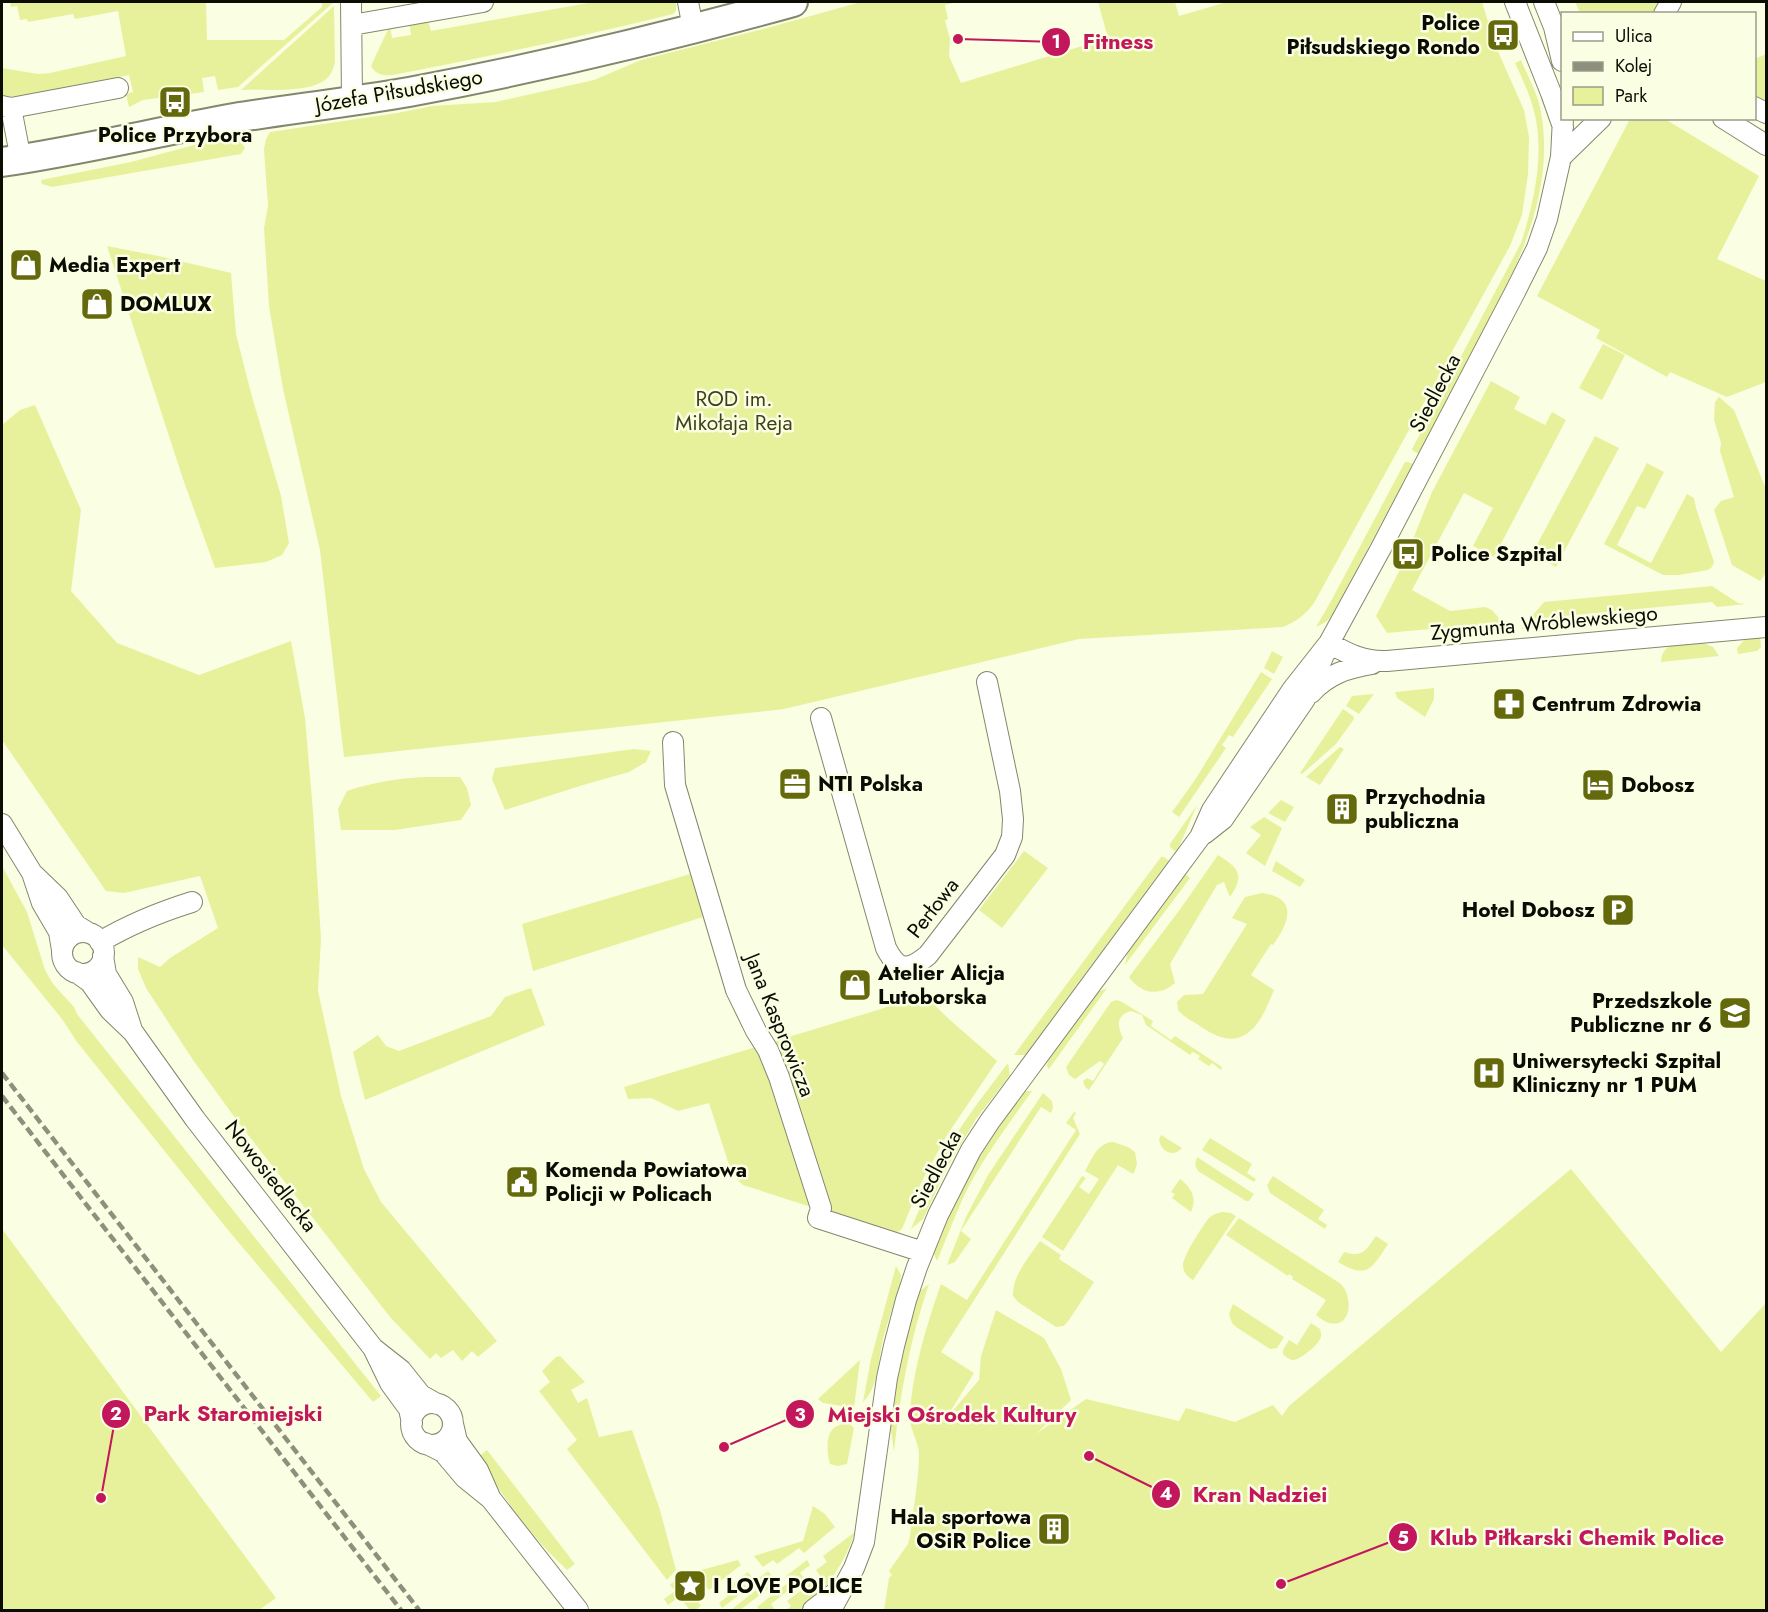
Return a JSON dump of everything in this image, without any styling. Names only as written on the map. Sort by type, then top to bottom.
[{"type":"street","points":[[351,2],[352,100]]},
{"type":"street","points":[[352,25],[483,2]]},
{"type":"street","name":"Józefa Piłsudskiego","points":[[11,161],[222,120],[394,94],[466,80],[690,15],[793,2]]},
{"type":"street","name":"Siedlecka","points":[[1515,2],[1561,118]]},
{"type":"street","points":[[1544,2],[1561,53]]},
{"type":"street","points":[[11,161],[6,107],[118,88]]},
{"type":"street","points":[[1561,157],[1600,120]]},
{"type":"street","points":[[1726,120],[1767,145]]},
{"type":"street","name":"Siedlecka","points":[[1305,699],[1329,643],[1537,248],[1547,219],[1561,157],[1563,123]]},
{"type":"street","name":"Zygmunta Wróblewskiego","points":[[1329,643],[1359,659],[1372,662],[1767,627]]},
{"type":"street","name":"Siedlecka","points":[[831,1611],[861,1553],[866,1535],[887,1378],[906,1300],[938,1215],[956,1178],[990,1121],[1200,837],[1217,802],[1292,690],[1329,643]]},
{"type":"street","name":"Siedlecka","points":[[1200,837],[1223,819],[1305,699],[1320,683],[1332,675],[1356,667],[1387,661]]},
{"type":"street","name":"Perłowa","points":[[821,718],[886,948],[892,960],[901,966],[914,966],[928,955],[1005,855],[1012,837],[1011,791],[987,682]]},
{"type":"street","name":"Jana Kasprowicza","points":[[673,742],[675,785],[736,990],[768,1050],[779,1077],[821,1208],[818,1218],[923,1252]]},
{"type":"street","name":"Nowosiedlecka","points":[[2,824],[32,873],[42,903],[59,932],[65,964],[90,982],[110,1010],[133,1032],[195,1119],[373,1348],[388,1380],[409,1409],[414,1434],[424,1443],[443,1452],[465,1478],[491,1499],[578,1611]]},
{"type":"street","name":"Nowosiedlecka","points":[[32,873],[58,898],[76,925],[98,944],[106,974],[123,1002],[133,1032]]},
{"type":"street","points":[[98,944],[147,918],[192,902]]},
{"type":"street","points":[[62,950],[66,940],[82,932],[98,944],[101,963],[94,971],[83,974],[76,972]]},
{"type":"street","name":"Nowosiedlecka","points":[[373,1348],[401,1370],[421,1395],[449,1411],[458,1441],[478,1470],[491,1499]]},
{"type":"street","points":[[412,1423],[413,1416],[420,1407],[430,1403],[437,1404]]},
{"type":"street","points":[[424,1443],[442,1442],[450,1435],[453,1425]]},
{"type":"street","name":"Siedlecka","points":[[813,1611],[847,1582]]},
{"type":"green space","points":[[10,2],[206,2],[207,40],[284,40],[322,7],[322,2],[334,2],[238,87],[218,90],[215,76],[202,78],[204,92],[143,100],[129,107],[126,94],[133,92],[129,75],[22,96],[2,95],[2,68],[38,74],[50,73],[126,56],[118,11],[75,19],[73,14],[28,22],[27,19],[20,20],[17,6],[11,7]]},
{"type":"green space","points":[[594,2],[676,2],[676,11],[673,14],[568,39],[393,75],[380,74],[371,66],[390,25],[392,38],[411,35],[409,21],[427,17],[431,31]]},
{"type":"green space","name":"ROD im. Mikołaja Reja","points":[[861,2],[957,2],[945,5],[948,19],[945,20],[950,39],[949,56],[961,83],[1108,38],[1098,2],[1175,2],[1179,16],[1227,2],[1482,2],[1496,47],[1524,110],[1529,137],[1528,174],[1522,215],[1510,246],[1314,603],[1300,617],[1283,627],[1079,639],[784,709],[344,757],[320,550],[283,389],[269,306],[264,228],[268,206],[264,149],[270,132],[432,106],[496,102],[594,80],[641,60]]},
{"type":"green space","points":[[1575,2],[1661,2],[1655,12],[1580,12]]},
{"type":"green space","points":[[334,6],[335,62],[327,78],[305,88],[241,90]]},
{"type":"green space","points":[[1766,54],[1766,99],[1763,100],[1756,97],[1756,59]]},
{"type":"green space","points":[[1521,60],[1541,112],[1544,143],[1543,174],[1537,204],[1517,262],[1504,290],[1419,454],[1412,449],[1521,243],[1530,212],[1538,163],[1538,131],[1531,102],[1515,63]]},
{"type":"green space","points":[[1629,120],[1667,120],[1759,176],[1717,259],[1766,281],[1766,382],[1727,397],[1670,372],[1667,377],[1596,338],[1600,330],[1537,296]]},
{"type":"green space","points":[[238,138],[245,148],[241,154],[52,187],[42,184],[41,180],[131,162],[209,141]]},
{"type":"green space","points":[[107,246],[231,273],[236,334],[281,496],[289,543],[282,555],[266,562],[215,568],[183,479]]},
{"type":"green space","points":[[1603,344],[1625,355],[1602,400],[1579,388]]},
{"type":"green space","points":[[1491,381],[1520,397],[1514,409],[1545,425],[1552,412],[1566,420],[1494,557],[1473,546],[1493,508],[1464,493],[1412,590],[1450,611],[1485,607],[1492,610],[1498,617],[1500,627],[1472,625],[1387,633],[1376,616],[1405,560],[1409,561],[1414,546],[1411,544],[1432,492]]},
{"type":"green space","points":[[1719,397],[1734,410],[1766,489],[1766,573],[1760,581],[1732,565],[1714,510],[1721,501],[1734,497],[1720,451],[1721,443],[1714,420],[1715,402]]},
{"type":"green space","points":[[35,405],[81,510],[71,591],[117,643],[199,675],[291,641],[305,718],[313,811],[321,939],[318,991],[341,1096],[364,1169],[381,1202],[497,1341],[478,1357],[472,1351],[462,1361],[453,1350],[441,1358],[436,1353],[430,1359],[390,1317],[238,1122],[193,1060],[146,988],[138,969],[138,957],[160,967],[170,958],[218,928],[200,876],[124,893],[106,891],[2,740],[2,425],[20,410]]},
{"type":"green space","points":[[1595,436],[1619,448],[1556,567],[1532,554]]},
{"type":"green space","points":[[1405,462],[1413,464],[1331,617],[1316,627],[1331,601]]},
{"type":"green space","points":[[1647,463],[1664,472],[1645,509],[1637,506],[1617,545],[1651,563],[1687,494],[1694,498],[1714,562],[1708,570],[1663,575],[1604,544]]},
{"type":"green space","points":[[1712,586],[1738,603],[1746,604],[1717,607],[1712,602],[1564,616],[1555,625],[1521,629],[1544,602]]},
{"type":"green space","points":[[1760,636],[1761,647],[1757,651],[1738,654],[1737,648],[1745,639]]},
{"type":"green space","points":[[1701,642],[1713,647],[1719,656],[1661,662],[1662,655],[1670,646]]},
{"type":"green space","points":[[1272,651],[1283,657],[1274,674],[1264,668]]},
{"type":"green space","points":[[1261,672],[1272,679],[1233,737],[1229,735],[1222,745],[1226,748],[1179,817],[1172,812],[1195,780]]},
{"type":"green space","points":[[1434,688],[1434,699],[1425,717],[1397,698],[1395,692]]},
{"type":"green space","points":[[1374,694],[1359,714],[1346,706],[1352,696]]},
{"type":"green space","points":[[1343,709],[1354,719],[1336,744],[1302,774],[1300,773]]},
{"type":"green space","points":[[1340,747],[1344,749],[1320,785],[1306,777]]},
{"type":"green space","points":[[634,749],[651,751],[646,762],[629,772],[505,810],[492,779],[495,768]]},
{"type":"green space","points":[[427,777],[460,777],[467,788],[471,805],[461,820],[395,830],[341,830],[338,809],[347,791],[387,781]]},
{"type":"green space","points":[[1281,800],[1294,807],[1285,822],[1268,813]]},
{"type":"green space","points":[[1197,805],[1179,847],[1176,852],[1170,844]]},
{"type":"green space","points":[[1264,817],[1282,828],[1265,866],[1246,853],[1261,835],[1250,827]]},
{"type":"green space","points":[[1024,851],[1048,868],[1002,928],[979,910]]},
{"type":"green space","points":[[1218,855],[1231,864],[1238,873],[1235,889],[1230,897],[1224,882],[1217,885],[1170,964],[1175,983],[1157,992],[1139,987],[1129,977]]},
{"type":"green space","points":[[1161,857],[1169,861],[1025,1055],[1014,1055]]},
{"type":"green space","points":[[1276,861],[1305,880],[1300,887],[1272,871]]},
{"type":"green space","points":[[2,866],[27,912],[45,970],[53,984],[74,1007],[77,1014],[381,1396],[373,1402],[228,1230],[2,945]]},
{"type":"green space","points":[[1185,873],[1190,878],[1125,965],[1128,951]]},
{"type":"green space","points":[[690,874],[703,917],[533,971],[522,924]]},
{"type":"green space","points":[[1262,893],[1282,900],[1287,913],[1283,929],[1251,975],[1274,990],[1261,1017],[1249,1032],[1242,1037],[1219,1037],[1184,1016],[1178,1010],[1177,1002],[1184,995],[1203,994],[1247,924],[1232,918],[1245,897]]},
{"type":"green space","points":[[531,988],[545,1025],[365,1100],[353,1052],[378,1035],[386,1046],[399,1051],[491,1016],[505,997]]},
{"type":"green space","points":[[1107,988],[1049,1069],[1048,1056],[1098,992]]},
{"type":"green space","points":[[923,994],[997,1061],[947,1135],[921,1183],[902,1229],[895,1234],[743,1185],[732,1174],[709,1103],[678,1111],[651,1098],[628,1099],[624,1087],[881,1009]]},
{"type":"green space","points":[[1117,1000],[1153,1021],[1151,1026],[1171,1040],[1175,1036],[1222,1067],[1221,1070],[1212,1063],[1209,1066],[1198,1059],[1200,1056],[1193,1052],[1190,1055],[1146,1025],[1142,1015],[1131,1011],[1120,1018],[1119,1025],[1123,1038],[1089,1090],[1083,1081],[1087,1078],[1093,1081],[1104,1064],[1100,1061],[1075,1079],[1069,1075],[1066,1067],[1111,1002]]},
{"type":"green space","points":[[1008,1063],[1010,1075],[976,1119],[949,1164],[923,1219],[911,1229],[955,1136]]},
{"type":"green space","points":[[1032,1091],[970,1184],[937,1261],[934,1249],[963,1188],[1008,1113],[1021,1094]]},
{"type":"green space","points":[[1043,1093],[1052,1101],[1051,1113],[1041,1107],[961,1231],[971,1239],[955,1262],[947,1265],[966,1217],[988,1175]]},
{"type":"green space","points":[[1074,1112],[1076,1113],[1073,1118],[1080,1134],[941,1352],[974,1373],[945,1420],[979,1380],[981,1356],[996,1310],[1044,1338],[1061,1369],[1071,1400],[1036,1434],[1086,1399],[1179,1421],[1186,1408],[1235,1422],[1273,1405],[1282,1416],[1289,1406],[1571,1169],[1721,1352],[1766,1303],[1766,1610],[884,1610],[889,1578],[892,1575],[889,1571],[908,1544],[910,1536],[919,1453],[910,1422],[913,1385],[930,1316],[941,1284],[967,1300],[1076,1130],[1066,1123]]},
{"type":"green space","points":[[1161,1135],[1182,1148],[1175,1153],[1168,1152],[1160,1144]]},
{"type":"green space","points":[[1210,1138],[1252,1164],[1247,1173],[1256,1179],[1254,1182],[1202,1150]]},
{"type":"green space","points":[[1113,1142],[1135,1152],[1137,1164],[1134,1173],[1118,1165],[1063,1251],[1042,1237],[1082,1176],[1086,1178],[1079,1187],[1089,1194],[1099,1179],[1085,1171],[1099,1148]]},
{"type":"green space","points":[[1197,1157],[1254,1194],[1249,1201],[1198,1171],[1195,1165]]},
{"type":"green space","points":[[1273,1176],[1324,1210],[1318,1219],[1327,1225],[1325,1229],[1270,1193],[1267,1185]]},
{"type":"green space","points":[[1180,1179],[1188,1186],[1192,1194],[1194,1202],[1191,1212],[1172,1198],[1175,1194],[1171,1192]]},
{"type":"green space","points":[[1222,1212],[1236,1216],[1193,1280],[1184,1270],[1186,1255],[1209,1218]]},
{"type":"green space","points":[[1239,1218],[1341,1284],[1348,1297],[1346,1317],[1336,1324],[1324,1321],[1316,1315],[1326,1300],[1226,1235]]},
{"type":"green space","points":[[2,1229],[276,1598],[259,1610],[2,1610]]},
{"type":"green space","points":[[1376,1236],[1388,1244],[1368,1269],[1356,1270],[1338,1262],[1344,1252],[1356,1254],[1363,1252]]},
{"type":"green space","points":[[1040,1241],[1061,1255],[1059,1259],[1094,1282],[1064,1326],[1056,1327],[1018,1302],[1013,1296],[1018,1274]]},
{"type":"green space","points":[[896,1266],[901,1275],[900,1284],[883,1339],[875,1381],[863,1402],[871,1359]]},
{"type":"green space","points":[[929,1284],[916,1325],[907,1367],[894,1452],[891,1416],[897,1376],[917,1299],[920,1291]]},
{"type":"green space","points":[[1233,1304],[1284,1337],[1277,1348],[1270,1349],[1232,1323],[1229,1314]]},
{"type":"green space","points":[[1311,1323],[1320,1329],[1321,1337],[1318,1342],[1299,1358],[1292,1360],[1287,1358],[1283,1350],[1289,1340],[1297,1345]]},
{"type":"green space","points":[[560,1356],[585,1382],[571,1390],[578,1403],[587,1398],[599,1437],[632,1430],[660,1510],[676,1570],[667,1580],[567,1449],[577,1440],[539,1391],[550,1382],[542,1371]]},
{"type":"green space","points":[[860,1360],[854,1408],[823,1403],[818,1399]]},
{"type":"green space","points":[[844,1423],[854,1428],[847,1464],[838,1466],[830,1464],[828,1440],[831,1431]]},
{"type":"green space","points":[[487,1450],[575,1564],[567,1570],[530,1530],[498,1488],[478,1457]]},
{"type":"green space","points":[[813,1506],[825,1514],[835,1527],[804,1553],[799,1548],[777,1564],[773,1560],[763,1567],[754,1556],[803,1541]]},
{"type":"green space","points":[[855,1532],[840,1565],[820,1593],[803,1610],[786,1610],[791,1606],[787,1601],[820,1576],[816,1570],[827,1562],[823,1556]]},
{"type":"green space","points":[[738,1560],[741,1565],[709,1590],[694,1572]]},
{"type":"green space","points":[[807,1560],[810,1565],[800,1573],[804,1578],[771,1604],[775,1610],[760,1610],[757,1607],[789,1582],[786,1576]]},
{"type":"green space","points":[[768,1571],[777,1582],[740,1610],[731,1610],[756,1590],[752,1583]]},
{"type":"green space","points":[[748,1572],[752,1577],[744,1584],[747,1589],[722,1608],[719,1603],[728,1596],[725,1590]]},
{"type":"green space","points":[[680,1575],[701,1606],[695,1610],[690,1610],[679,1597],[668,1605],[664,1599],[675,1591],[670,1585]]},
{"type":"railway","points":[[2,1073],[419,1610]]},
{"type":"railway","points":[[2,1096],[401,1610]]},
{"type":"place","name":"Police Piłsudskiego Rondo","points":[[1503,35]]},
{"type":"place","name":"Fitness","points":[[958,39]]},
{"type":"place","name":"Police Przybora","points":[[175,102]]},
{"type":"place","name":"Media Expert","points":[[26,265]]},
{"type":"place","name":"DOMLUX","points":[[97,304]]},
{"type":"place","name":"Police Szpital","points":[[1408,554]]},
{"type":"place","name":"Centrum Zdrowia","points":[[1509,704]]},
{"type":"place","name":"NTI Polska","points":[[795,784]]},
{"type":"place","name":"Dobosz","points":[[1598,785]]},
{"type":"place","name":"Przychodnia publiczna","points":[[1342,809]]},
{"type":"place","name":"Hotel Dobosz","points":[[1618,910]]},
{"type":"place","name":"Atelier Alicja Lutoborska","points":[[855,985]]},
{"type":"place","name":"Przedszkole Publiczne nr 6","points":[[1735,1013]]},
{"type":"place","name":"Uniwersytecki Szpital Kliniczny nr 1 PUM","points":[[1489,1073]]},
{"type":"place","name":"Komenda Powiatowa Policji w Policach","points":[[522,1182]]},
{"type":"place","name":"Miejski Ośrodek Kultury","points":[[724,1447]]},
{"type":"place","name":"Kran Nadziei","points":[[1089,1456]]},
{"type":"place","name":"Park Staromiejski","points":[[101,1498]]},
{"type":"place","name":"Hala sportowa OSiR Police","points":[[1054,1529]]},
{"type":"place","name":"Klub Piłkarski Chemik Police","points":[[1281,1584]]},
{"type":"place","name":"I LOVE POLICE","points":[[690,1586]]}]
